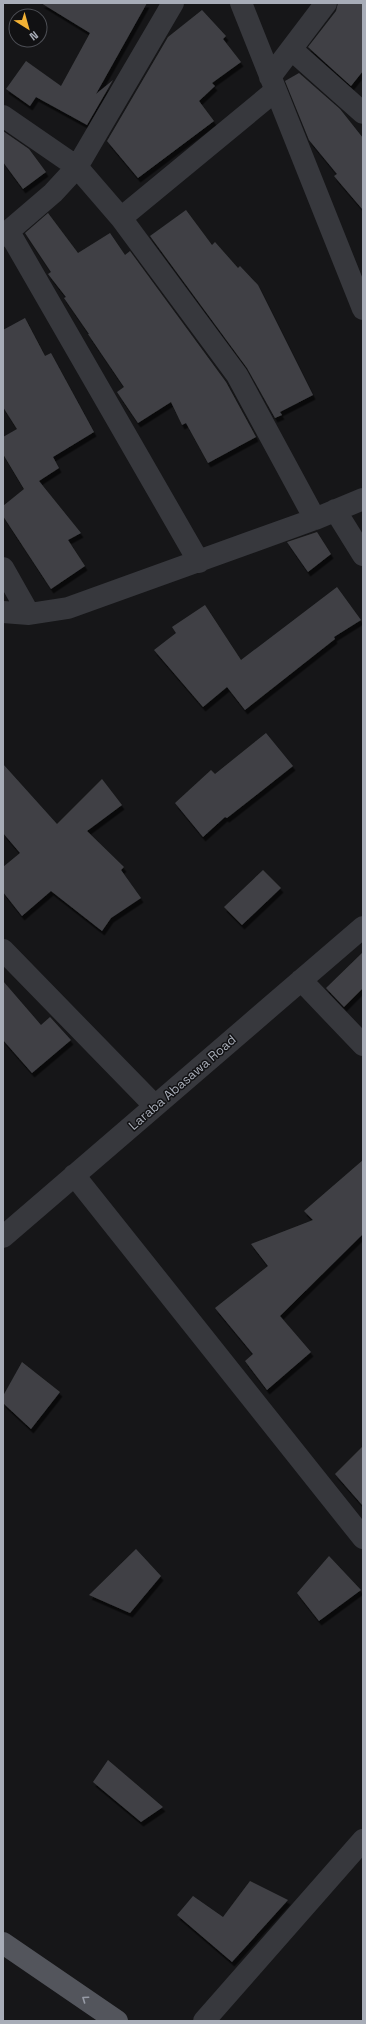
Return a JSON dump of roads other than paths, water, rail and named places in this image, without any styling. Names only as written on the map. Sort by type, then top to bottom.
[{"type":"main road","points":[[3,1943],[117,2021]]},
{"type":"street","points":[[172,3],[77,167],[53,193],[6,234],[198,562]]},
{"type":"street","points":[[241,3],[272,84],[363,309]]},
{"type":"street","points":[[121,218],[272,84],[291,49],[326,3]]},
{"type":"street","points":[[291,49],[363,113]]},
{"type":"street","points":[[3,116],[77,167],[121,218],[237,375],[315,519]]},
{"type":"street","points":[[3,612],[29,614],[68,608],[315,519],[363,499]]},
{"type":"street","points":[[335,510],[363,555]]},
{"type":"street","points":[[3,568],[29,614]]},
{"type":"street","name":"Laraba Abasawa Road","points":[[3,1237],[363,927]]},
{"type":"street","points":[[3,950],[154,1106]]},
{"type":"street","points":[[301,980],[363,1045]]},
{"type":"street","points":[[74,1175],[363,1538]]},
{"type":"street","points":[[204,2021],[363,1840]]}]
